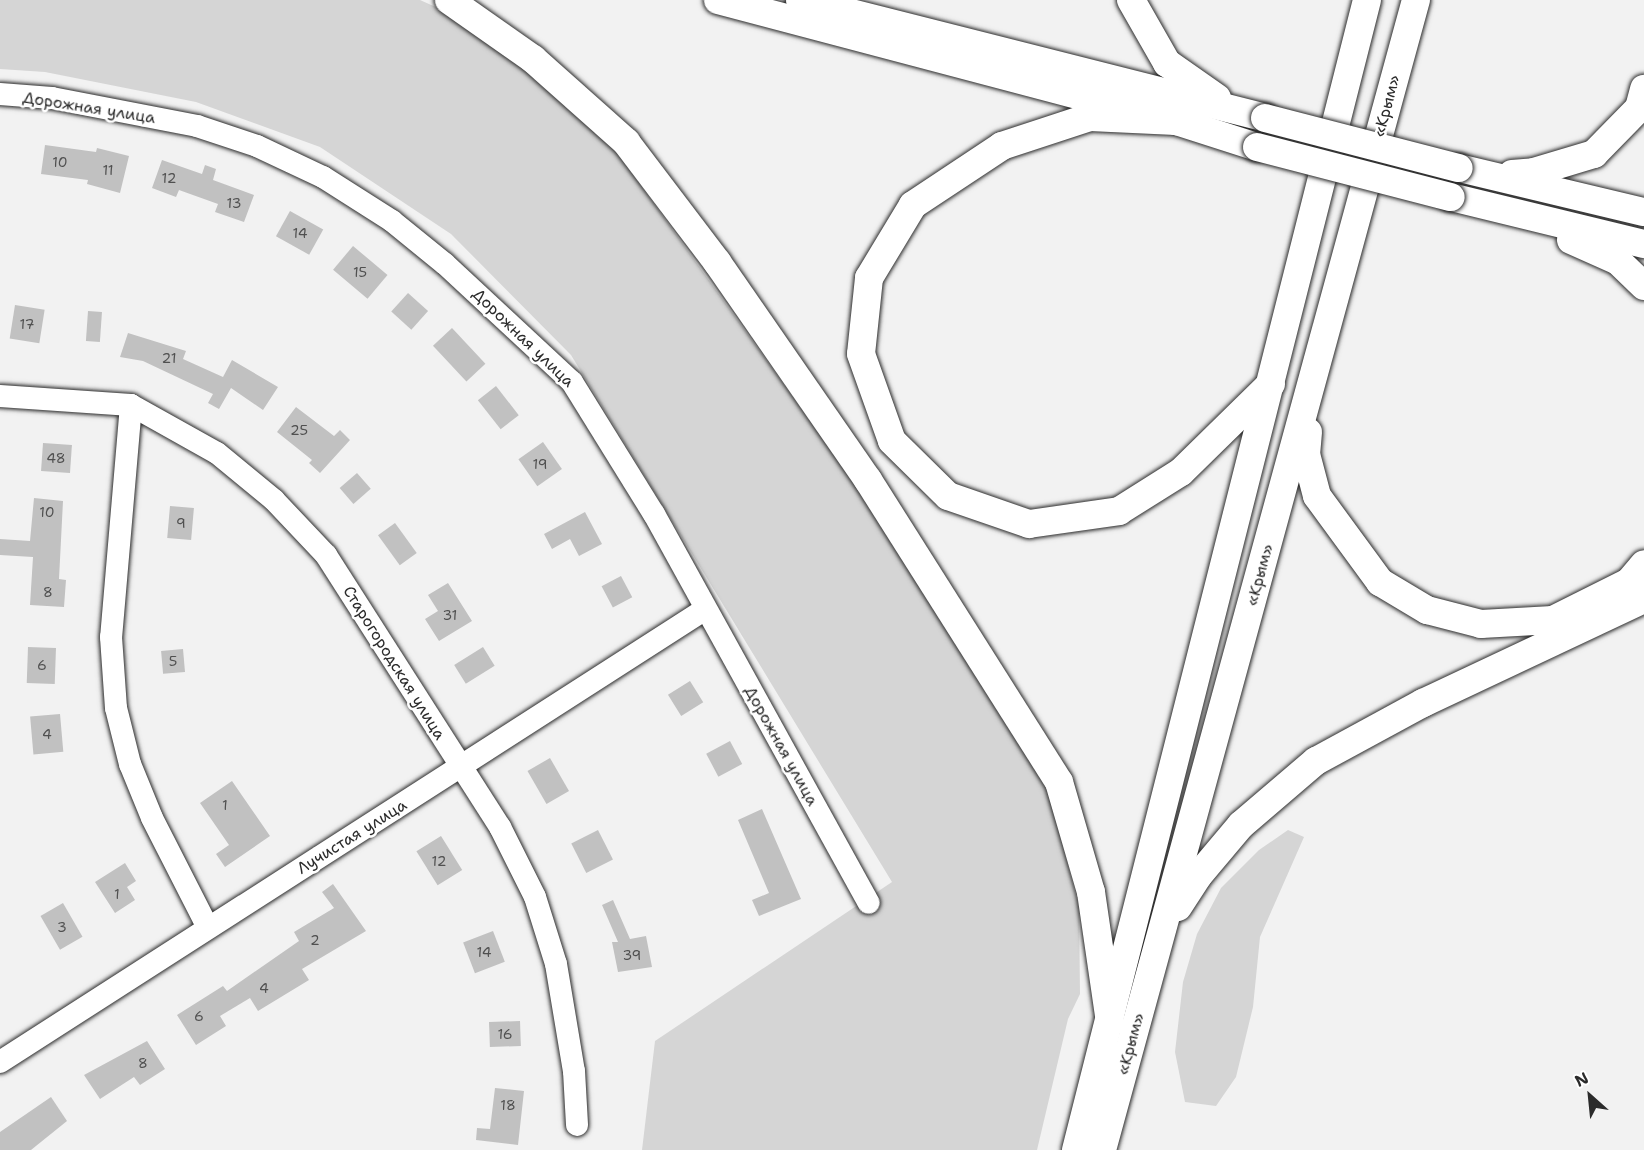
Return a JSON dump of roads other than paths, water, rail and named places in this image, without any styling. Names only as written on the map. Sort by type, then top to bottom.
[{"type":"main road","points":[[449,0],[532,59],[626,142],[717,262],[868,480],[1059,782],[1091,892],[1110,1023]]},
{"type":"main road","points":[[718,0],[1176,121],[1257,147],[1508,212],[1644,244]]},
{"type":"main road","points":[[800,0],[1231,108],[1459,168],[1497,175],[1644,212]]},
{"type":"main road","points":[[1131,0],[1167,63],[1231,108]]},
{"type":"main road","name":"«Крым»","points":[[1102,1150],[1416,0]]},
{"type":"main road","points":[[1401,55],[1430,0]]},
{"type":"main road","name":"«Крым»","points":[[1077,1150],[1271,384],[1364,5]]},
{"type":"main road","points":[[1497,175],[1534,172],[1594,154],[1639,108],[1644,89]]},
{"type":"main road","points":[[1176,121],[1090,117],[1002,146],[913,205],[869,278],[861,354],[892,441],[948,496],[1029,524],[1119,511],[1181,472],[1271,384]]},
{"type":"main road","points":[[1508,212],[1618,261],[1644,286]]},
{"type":"main road","points":[[1312,387],[1306,454],[1317,496],[1380,582],[1426,610],[1481,624],[1553,620],[1629,582],[1644,564]]},
{"type":"main road","points":[[1162,932],[1198,876],[1241,825],[1316,761],[1434,698],[1644,599]]},
{"type":"street","name":"Дорожная улица","points":[[0,94],[52,98],[197,126],[257,146],[323,177],[392,221],[445,264],[572,382],[654,514],[704,610],[869,903]]},
{"type":"street","name":"Старогородская улица","points":[[0,396],[131,405],[217,453],[274,500],[327,555],[500,827],[535,897],[556,964],[574,1071],[577,1125]]},
{"type":"street","points":[[131,405],[111,637],[116,708],[139,786],[208,928]]},
{"type":"street","name":"Лучистая улица","points":[[0,1062],[704,610]]}]
